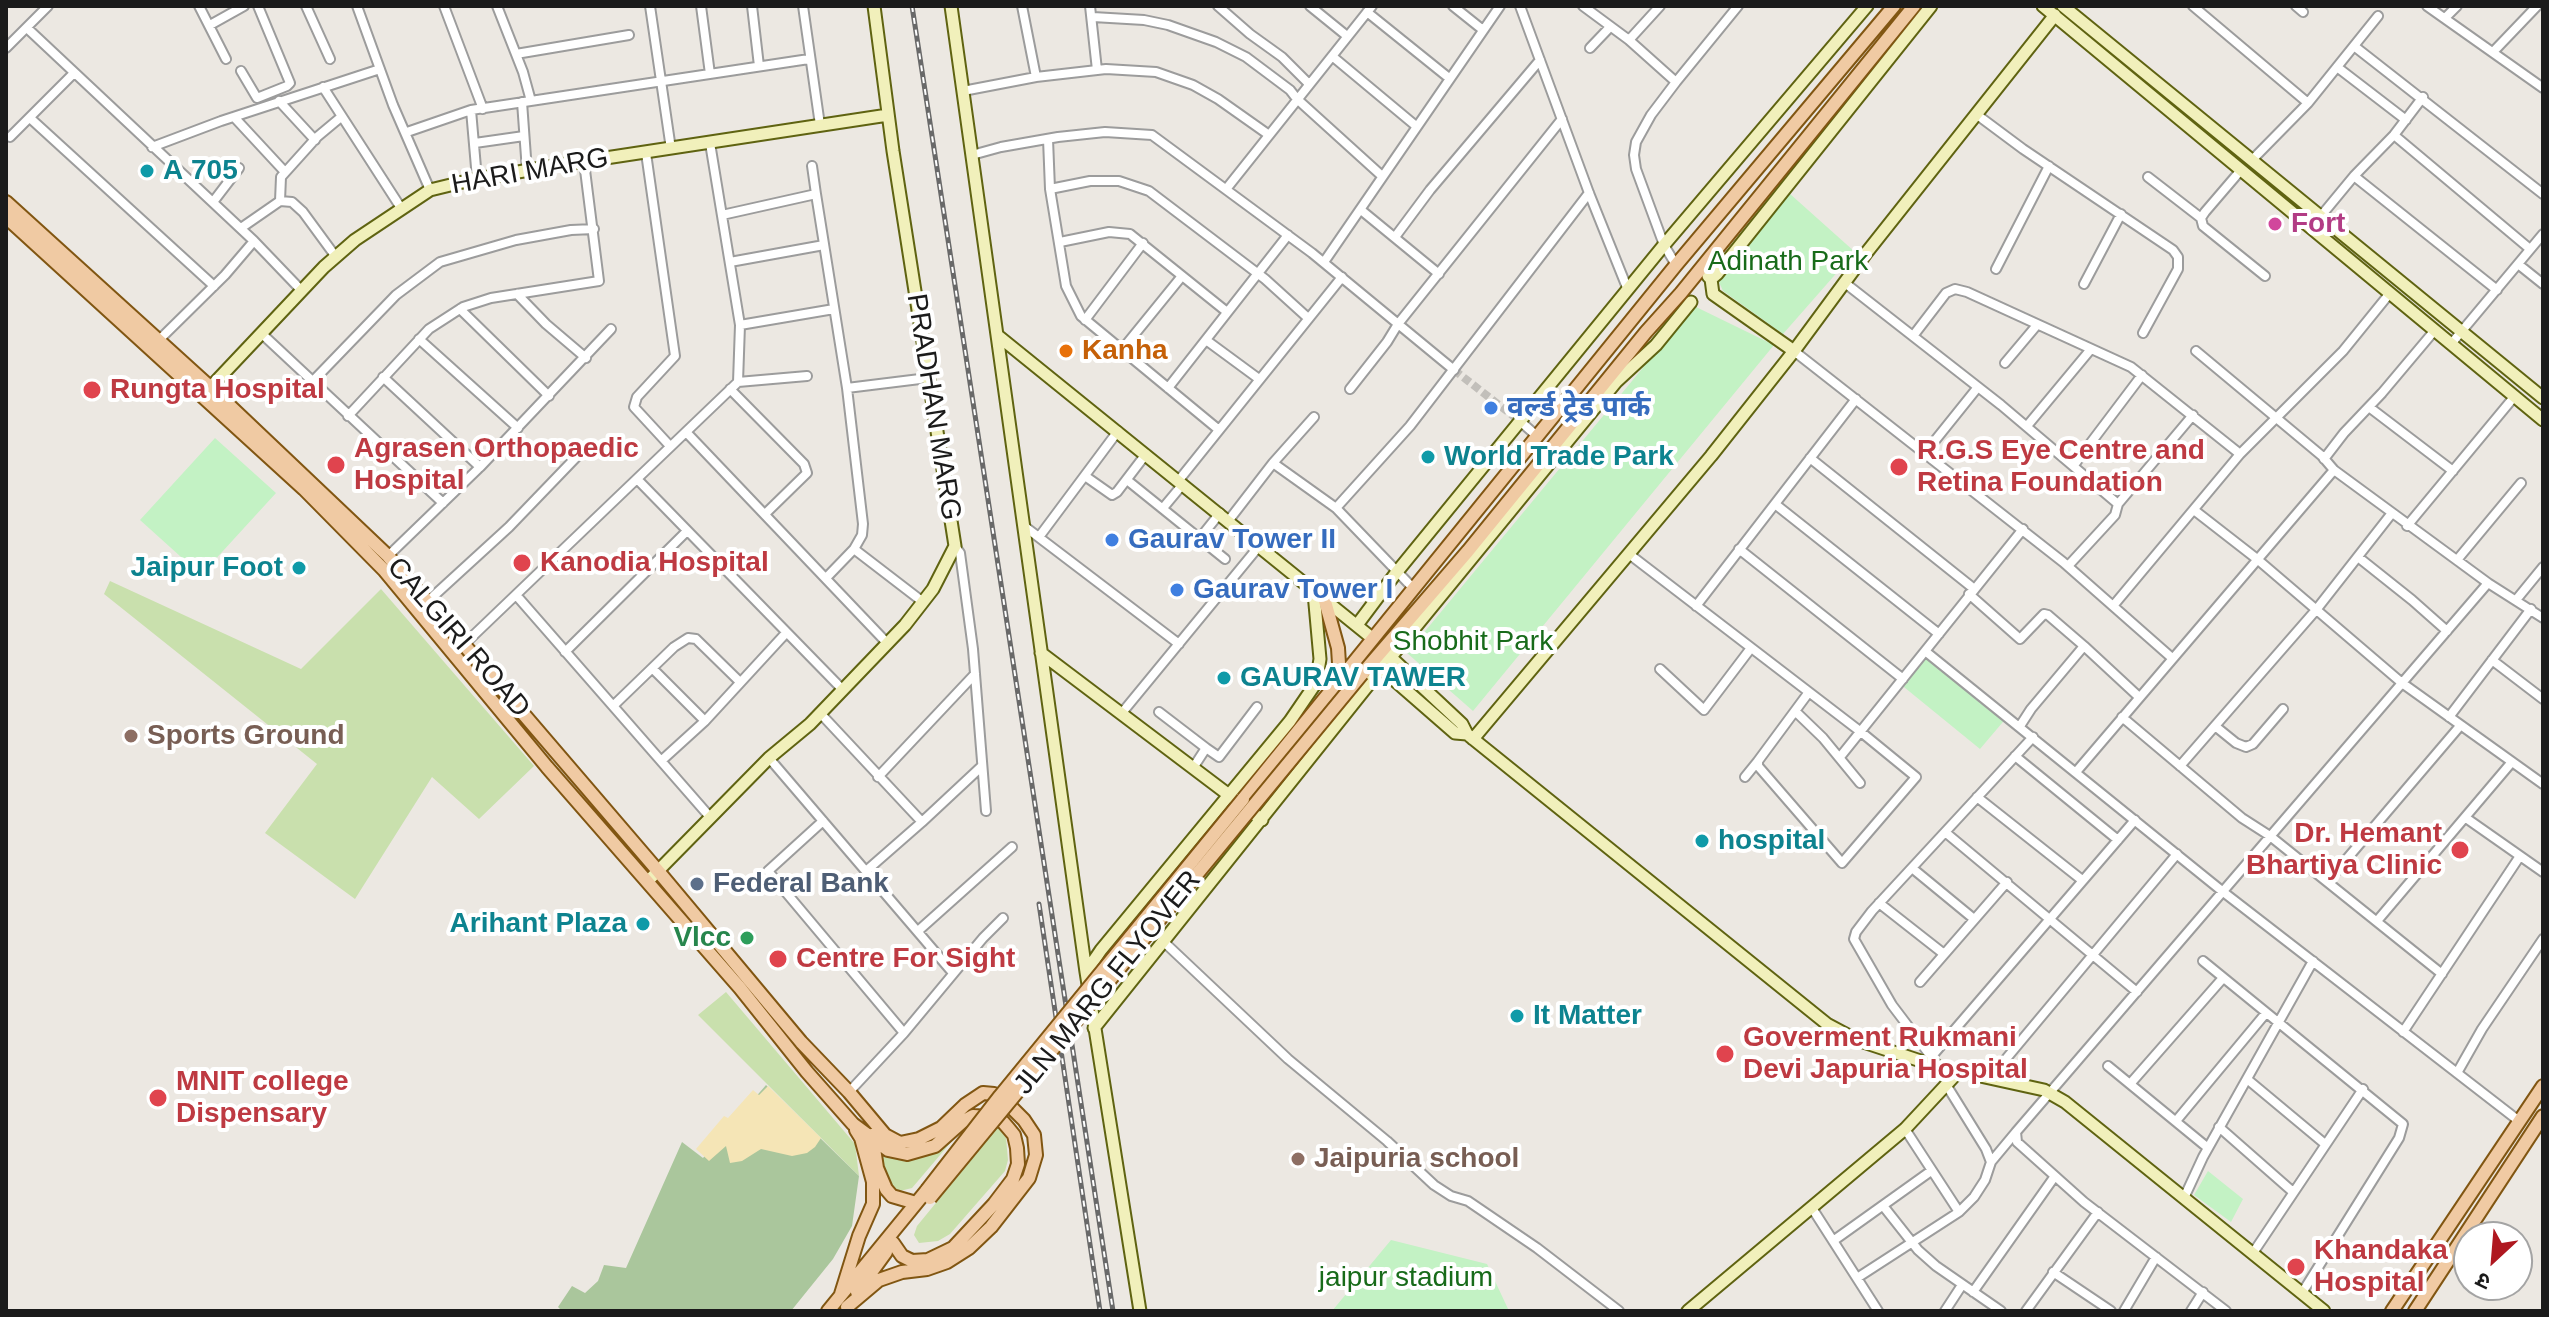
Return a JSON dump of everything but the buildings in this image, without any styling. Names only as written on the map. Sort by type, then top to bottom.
[{"type":"main road","name":"JLN MARG FLYOVER","points":[[846,1309],[993,1104],[1676,265],[1894,6]]},
{"type":"main road","name":"JLN MARG FLYOVER","points":[[828,1311],[1362,674],[1377,666],[1468,551],[1686,298],[1699,271],[1914,6]]},
{"type":"main road","name":"CALGIRI ROAD","points":[[6,202],[159,340],[206,392],[384,570],[547,767],[648,881],[853,1124]]},
{"type":"main road","name":"CALGIRI ROAD","points":[[6,217],[388,556],[801,1042],[872,1120]]},
{"type":"main road","points":[[1320,597],[1338,648],[1340,679]]},
{"type":"main road","points":[[688,928],[699,919]]},
{"type":"main road","points":[[2392,1311],[2543,1086]]},
{"type":"main road","points":[[846,1309],[879,1280],[947,1262],[969,1248],[991,1227],[1029,1178],[1036,1155],[1034,1135],[1024,1120],[994,1094],[983,1093],[941,1128],[919,1139],[900,1143],[885,1135],[872,1120]]},
{"type":"main road","points":[[853,1124],[888,1150],[907,1154],[935,1146],[962,1122],[980,1115],[1003,1122],[1014,1135],[1018,1164],[1013,1179],[953,1248],[928,1260],[912,1261],[902,1256],[893,1243]]},
{"type":"main road","points":[[2415,1311],[2543,1116]]},
{"type":"main road","points":[[872,1120],[877,1168],[886,1189],[892,1196],[916,1203]]},
{"type":"main road","points":[[841,1294],[859,1236],[873,1204],[873,1182],[861,1138],[853,1124]]},
{"type":"street","points":[[6,48],[48,6]]},
{"type":"street","points":[[199,6],[226,59]]},
{"type":"street","points":[[210,25],[244,6]]},
{"type":"street","points":[[241,71],[257,98],[290,83],[258,6]]},
{"type":"street","points":[[306,6],[330,59]]},
{"type":"street","points":[[357,6],[393,105],[430,190]]},
{"type":"street","points":[[444,6],[483,109]]},
{"type":"street","points":[[500,6],[516,54],[526,102],[524,136],[527,171]]},
{"type":"street","points":[[650,6],[671,149]]},
{"type":"street","points":[[701,6],[710,74]]},
{"type":"street","points":[[752,6],[759,66]]},
{"type":"street","points":[[803,6],[820,125]]},
{"type":"street","name":"PRADHAN MARG","points":[[648,881],[769,758],[820,713],[888,644],[923,602],[947,566],[955,546],[874,6]]},
{"type":"street","points":[[951,6],[1094,1028],[1140,1311]]},
{"type":"street","points":[[1022,6],[1036,77]]},
{"type":"street","points":[[1090,6],[1097,70]]},
{"type":"street","points":[[1218,6],[1282,57],[1309,84]]},
{"type":"street","points":[[1310,6],[1347,36]]},
{"type":"street","points":[[1453,6],[1483,30]]},
{"type":"street","points":[[1324,262],[1500,6]]},
{"type":"street","points":[[1520,6],[1589,193],[1632,285]]},
{"type":"street","points":[[1583,6],[1629,40],[1676,82]]},
{"type":"street","points":[[1629,40],[1660,6]]},
{"type":"street","points":[[1676,265],[1664,245],[1636,169],[1634,155],[1643,129],[1676,82],[1738,6]]},
{"type":"street","points":[[1357,625],[1664,245],[1867,6]]},
{"type":"street","points":[[1711,279],[1931,6]]},
{"type":"street","points":[[2043,6],[2059,11],[2252,160],[2543,398]]},
{"type":"street","points":[[2193,6],[2308,103]]},
{"type":"street","points":[[2427,6],[2543,88]]},
{"type":"street","points":[[2445,18],[2457,6]]},
{"type":"street","points":[[2493,52],[2541,6]]},
{"type":"street","points":[[1227,188],[1369,9],[1449,78]]},
{"type":"street","points":[[1470,737],[1629,554],[1794,351],[2059,11]]},
{"type":"street","points":[[2059,11],[2241,170],[2543,420]]},
{"type":"street","points":[[2252,160],[2308,103],[2378,16]]},
{"type":"street","points":[[1093,17],[1144,20],[1168,25],[1216,42],[1246,57],[1290,90],[1382,176]]},
{"type":"street","points":[[1590,48],[1610,27]]},
{"type":"street","points":[[27,28],[241,228],[301,290]]},
{"type":"street","points":[[516,54],[629,35]]},
{"type":"street","points":[[2354,46],[2543,194]]},
{"type":"street","points":[[1332,56],[1416,126]]},
{"type":"street","points":[[407,132],[471,110],[809,59]]},
{"type":"street","points":[[1395,237],[1430,190],[1540,60]]},
{"type":"street","points":[[2337,67],[2406,120]]},
{"type":"street","points":[[152,147],[279,101],[380,69]]},
{"type":"street","points":[[963,91],[1036,77],[1097,70],[1156,72],[1193,85],[1269,135]]},
{"type":"street","points":[[10,137],[74,73]]},
{"type":"street","points":[[323,87],[401,208]]},
{"type":"street","points":[[2311,228],[2354,176],[2394,135],[2423,97]]},
{"type":"street","points":[[279,101],[315,140]]},
{"type":"street","points":[[471,110],[477,179]]},
{"type":"street","points":[[1976,114],[2173,250],[2178,257],[2178,269],[2143,333]]},
{"type":"street","name":"HARI MARG","points":[[206,392],[336,257],[355,240],[430,190],[477,179],[888,115]]},
{"type":"street","points":[[234,117],[285,172]]},
{"type":"street","points":[[280,201],[281,177],[341,117]]},
{"type":"street","points":[[30,118],[214,286]]},
{"type":"street","points":[[1350,389],[1562,119]]},
{"type":"street","points":[[972,155],[1001,147],[1105,132],[1152,135],[1324,262],[1454,370]]},
{"type":"street","points":[[2394,135],[2530,249]]},
{"type":"street","points":[[475,143],[524,136]]},
{"type":"street","points":[[1048,139],[1050,189],[1066,286],[1085,320],[1219,430]]},
{"type":"street","points":[[710,143],[740,325],[738,382]]},
{"type":"street","points":[[646,153],[675,356],[637,397],[634,407],[670,446]]},
{"type":"street","points":[[348,416],[429,329],[460,309],[491,298],[599,281],[584,162]]},
{"type":"street","points":[[812,166],[847,388],[862,513],[862,535],[854,549],[826,578]]},
{"type":"street","points":[[1996,269],[2049,166]]},
{"type":"street","points":[[213,202],[239,168]]},
{"type":"street","points":[[2201,218],[2241,170]]},
{"type":"street","points":[[2354,176],[2497,290]]},
{"type":"street","points":[[2148,177],[2201,218],[2203,226],[2215,237],[2265,276]]},
{"type":"street","points":[[1050,189],[1090,181],[1119,181],[1149,191],[1258,273],[1308,318]]},
{"type":"street","points":[[1336,508],[1410,426],[1589,193]]},
{"type":"street","points":[[722,215],[816,194]]},
{"type":"street","points":[[241,228],[280,201],[292,202],[336,257]]},
{"type":"street","points":[[1361,210],[1439,274]]},
{"type":"street","points":[[2084,284],[2121,214]]},
{"type":"street","points":[[312,382],[396,295],[440,262],[516,240],[594,229]]},
{"type":"street","points":[[1060,242],[1109,232],[1130,234],[1227,312]]},
{"type":"street","points":[[2451,344],[2543,234]]},
{"type":"street","points":[[1168,388],[1288,235]]},
{"type":"street","points":[[159,340],[254,241]]},
{"type":"street","points":[[1085,320],[1143,243]]},
{"type":"street","points":[[730,262],[824,245]]},
{"type":"street","points":[[2518,264],[2543,284]]},
{"type":"street","points":[[1699,271],[1711,279],[1713,294]]},
{"type":"street","points":[[1121,351],[1182,276]]},
{"type":"street","points":[[1163,508],[1219,430],[1342,277]]},
{"type":"street","points":[[1845,283],[2027,426],[2118,504]]},
{"type":"street","points":[[1913,336],[1946,293],[1955,289],[2131,367],[2240,454]]},
{"type":"street","points":[[2113,606],[2240,454],[2343,351],[2390,293]]},
{"type":"street","points":[[517,294],[586,358]]},
{"type":"street","points":[[1636,353],[1656,345],[1681,313],[1686,298],[1713,294],[1794,351],[2023,529],[2172,658]]},
{"type":"street","points":[[460,309],[549,396]]},
{"type":"street","points":[[740,325],[834,309]]},
{"type":"street","points":[[2005,363],[2037,325]]},
{"type":"street","points":[[388,556],[480,467],[611,329]]},
{"type":"street","points":[[2324,459],[2435,330]]},
{"type":"street","points":[[261,333],[443,503]]},
{"type":"street","points":[[997,335],[1372,638]]},
{"type":"street","points":[[419,339],[518,428]]},
{"type":"street","points":[[1206,340],[1259,379]]},
{"type":"street","points":[[2027,426],[2091,349]]},
{"type":"street","points":[[2196,351],[2334,470],[2407,526],[2543,618]]},
{"type":"street","points":[[2074,465],[2142,375]]},
{"type":"street","points":[[454,654],[738,382],[807,376]]},
{"type":"street","points":[[383,377],[480,467]]},
{"type":"street","points":[[847,388],[928,378]]},
{"type":"street","points":[[1925,453],[1978,387]]},
{"type":"street","points":[[730,389],[804,464],[807,473],[765,514]]},
{"type":"street","points":[[2407,526],[2514,397]]},
{"type":"street","points":[[1696,606],[1856,399]]},
{"type":"street","points":[[2369,407],[2453,471]]},
{"type":"street","points":[[2068,566],[2115,515],[2118,504],[2193,415]]},
{"type":"street","points":[[1200,538],[1314,417]]},
{"type":"street","points":[[1521,422],[1538,437]]},
{"type":"street","points":[[1039,537],[1118,431]]},
{"type":"street","points":[[686,432],[888,644]]},
{"type":"street","points":[[427,602],[509,527],[586,447]]},
{"type":"street","points":[[1085,476],[1112,495],[1146,454]]},
{"type":"street","points":[[1810,458],[1971,591],[2020,639],[2044,614],[2048,615],[2139,697]]},
{"type":"street","points":[[1273,463],[1336,508],[1413,588]]},
{"type":"street","points":[[2076,772],[2334,470]]},
{"type":"street","points":[[637,479],[843,690]]},
{"type":"street","points":[[1127,480],[1225,559]]},
{"type":"street","points":[[2457,560],[2521,483]]},
{"type":"street","points":[[1775,504],[1939,634]]},
{"type":"street","points":[[2194,510],[2257,559],[2402,683],[2543,784]]},
{"type":"street","points":[[2180,766],[2316,610],[2392,513]]},
{"type":"street","points":[[1024,526],[1179,644]]},
{"type":"street","points":[[1840,757],[2023,529]]},
{"type":"street","points":[[565,652],[687,531]]},
{"type":"street","points":[[1121,714],[1260,545]]},
{"type":"street","points":[[955,546],[960,553],[975,674],[986,811]]},
{"type":"street","points":[[854,549],[923,602]]},
{"type":"street","points":[[1739,549],[1903,679]]},
{"type":"street","points":[[1629,554],[1916,777],[1842,863],[1758,766],[1758,761]]},
{"type":"street","points":[[2358,557],[2447,631]]},
{"type":"street","points":[[2516,600],[2543,567]]},
{"type":"street","points":[[1857,1278],[1959,1212],[1974,1197],[1991,1162],[2085,1049],[2488,583]]},
{"type":"street","points":[[516,595],[710,817]]},
{"type":"street","points":[[1086,972],[1290,721],[1316,683],[1320,659],[1320,597]]},
{"type":"street","points":[[2449,717],[2531,609]]},
{"type":"street","points":[[661,761],[705,721],[786,633]]},
{"type":"street","points":[[613,706],[688,638],[696,639],[740,682]]},
{"type":"street","points":[[2020,726],[2084,646]]},
{"type":"street","points":[[1660,669],[1704,710],[1751,648]]},
{"type":"street","points":[[1925,651],[2222,891],[2519,1121]]},
{"type":"street","points":[[1041,653],[1262,820]]},
{"type":"street","points":[[1387,654],[1462,724],[1470,737],[1827,1024],[1857,1040],[1939,1067],[2027,1084],[2065,1102],[2324,1311]]},
{"type":"street","points":[[2492,660],[2543,699]]},
{"type":"street","points":[[1094,1028],[1262,820],[1377,666],[1455,733],[1470,737]]},
{"type":"street","points":[[653,669],[705,721]]},
{"type":"street","points":[[878,777],[975,674]]},
{"type":"street","points":[[1745,777],[1809,692]]},
{"type":"street","points":[[1159,712],[1219,757],[1257,707]]},
{"type":"street","points":[[2215,726],[2246,747],[2253,744],[2283,709]]},
{"type":"street","points":[[1795,711],[1840,757],[1860,783]]},
{"type":"street","points":[[820,713],[922,822]]},
{"type":"street","points":[[2122,717],[2242,818],[2328,881],[2442,974]]},
{"type":"street","points":[[2328,881],[2460,726]]},
{"type":"street","points":[[1939,1067],[1892,1005],[1854,939],[1879,903],[2033,737]]},
{"type":"street","points":[[1193,768],[1206,748]]},
{"type":"street","points":[[2015,756],[2118,840]]},
{"type":"street","points":[[769,758],[953,973]]},
{"type":"street","points":[[2377,921],[2511,763]]},
{"type":"street","points":[[866,871],[982,766]]},
{"type":"street","points":[[1977,797],[2082,880]]},
{"type":"street","points":[[2466,818],[2543,872]]},
{"type":"street","points":[[1932,1056],[2135,820]]},
{"type":"street","points":[[823,821],[768,871],[904,1033]]},
{"type":"street","points":[[1945,832],[2137,992]]},
{"type":"street","points":[[918,931],[1012,847]]},
{"type":"street","points":[[1990,1078],[2177,854]]},
{"type":"street","points":[[2403,1032],[2520,856]]},
{"type":"street","points":[[1912,868],[1974,919]]},
{"type":"street","points":[[1920,982],[2007,882]]},
{"type":"street","points":[[1879,903],[1944,954]]},
{"type":"street","points":[[849,1092],[1003,918]]},
{"type":"street","points":[[2457,1073],[2490,1016],[2543,939]]},
{"type":"street","points":[[1164,942],[1288,1059],[1387,1141],[1434,1185],[1451,1196],[1468,1201],[1537,1248],[1619,1311]]},
{"type":"street","points":[[2203,961],[2400,1120],[2403,1130],[2302,1293]]},
{"type":"street","points":[[2184,1198],[2219,1127],[2313,961]]},
{"type":"street","points":[[2130,1084],[2223,978]]},
{"type":"street","points":[[2176,1121],[2266,1013]]},
{"type":"street","points":[[2108,1066],[2208,1148]]},
{"type":"street","points":[[1688,1311],[1905,1129],[1959,1071]]},
{"type":"street","points":[[2247,1079],[2325,1144]]},
{"type":"street","points":[[1947,1086],[1991,1162]]},
{"type":"street","points":[[2253,1253],[2363,1089]]},
{"type":"street","points":[[2219,1127],[2293,1192]]},
{"type":"street","points":[[1905,1129],[1959,1212]]},
{"type":"street","points":[[2016,1132],[2017,1142],[2055,1176],[2226,1311]]},
{"type":"street","points":[[1833,1241],[1931,1171]]},
{"type":"street","points":[[1973,1292],[2055,1176]]},
{"type":"street","points":[[1884,1207],[1936,1266],[2001,1311]]},
{"type":"street","points":[[1812,1208],[1878,1311]]},
{"type":"street","points":[[2026,1311],[2098,1212]]},
{"type":"street","points":[[2124,1311],[2156,1257]]},
{"type":"street","points":[[2053,1272],[2111,1311]]},
{"type":"street","points":[[1945,1311],[1962,1285]]},
{"type":"street","points":[[2191,1311],[2203,1292]]},
{"type":"green space","name":"Adinath Park","points":[[1789,193],[1855,252],[1783,334],[1723,291],[1719,282]]},
{"type":"green space","name":"Shobhit Park","points":[[1694,306],[1774,345],[1473,711],[1407,653]]},
{"type":"green space","points":[[215,438],[276,493],[201,575],[140,520]]},
{"type":"green space","points":[[110,581],[301,669],[381,589],[534,766],[479,819],[432,777],[355,899],[265,833],[317,764],[104,594]]},
{"type":"green space","points":[[1925,651],[2008,716],[1980,749],[1899,683]]},
{"type":"green space","points":[[726,992],[855,1144],[859,1176],[698,1015]]},
{"type":"green space","points":[[766,1085],[859,1176],[852,1226],[833,1259],[791,1311],[562,1311],[558,1307],[572,1286],[585,1293],[598,1281],[604,1265],[626,1268],[682,1142],[703,1158]]},
{"type":"green space","points":[[975,1114],[912,1188],[900,1191],[891,1186],[880,1153],[910,1160],[926,1154]]},
{"type":"green space","points":[[998,1127],[1006,1138],[1008,1160],[1005,1171],[950,1234],[938,1241],[919,1243],[914,1235],[917,1226]]},
{"type":"green space","points":[[2208,1171],[2243,1199],[2231,1222],[2194,1195]]},
{"type":"green space","name":"jaipur stadium","points":[[1391,1240],[1487,1264],[1509,1311],[1332,1311]]},
{"type":"sand","points":[[768,1086],[821,1138],[815,1147],[807,1153],[792,1156],[761,1149],[742,1161],[730,1163],[726,1146],[709,1161],[696,1149],[724,1116],[728,1118],[753,1090],[759,1095]]},
{"type":"tunnel","points":[[1454,370],[1521,422]]},
{"type":"railway","points":[[912,6],[1113,1311]]},
{"type":"railway","points":[[1039,904],[1100,1311]]},
{"type":"place","name":"A 705","points":[[147,171]]},
{"type":"place","name":"Fort","points":[[2275,224]]},
{"type":"place","name":"Kanha","points":[[1066,351]]},
{"type":"place","name":"Rungta Hospital","points":[[92,390]]},
{"type":"place","name":"वर्ल्ड ट्रेड पार्क","points":[[1491,408]]},
{"type":"place","name":"World Trade Park","points":[[1428,457]]},
{"type":"place","name":"Agrasen Orthopaedic Hospital","points":[[336,465]]},
{"type":"place","name":"R.G.S Eye Centre and Retina Foundation","points":[[1899,467]]},
{"type":"place","name":"Gaurav Tower II","points":[[1112,540]]},
{"type":"place","name":"Kanodia Hospital","points":[[522,563]]},
{"type":"place","name":"Jaipur Foot","points":[[299,568]]},
{"type":"place","name":"Gaurav Tower I","points":[[1177,590]]},
{"type":"place","name":"GAURAV TAWER","points":[[1224,678]]},
{"type":"place","name":"Sports Ground","points":[[131,736]]},
{"type":"place","name":"hospital","points":[[1702,841]]},
{"type":"place","name":"Dr. Hemant Bhartiya Clinic","points":[[2460,850]]},
{"type":"place","name":"Federal Bank","points":[[697,884]]},
{"type":"place","name":"Arihant Plaza","points":[[643,924]]},
{"type":"place","name":"Vlcc","points":[[747,938]]},
{"type":"place","name":"Centre For Sight","points":[[778,959]]},
{"type":"place","name":"It Matter","points":[[1517,1016]]},
{"type":"place","name":"Goverment Rukmani Devi Japuria Hospital","points":[[1725,1054]]},
{"type":"place","name":"MNIT college Dispensary","points":[[158,1098]]},
{"type":"place","name":"Jaipuria school","points":[[1298,1159]]},
{"type":"place","name":"Khandaka Hospital","points":[[2296,1267]]}]
